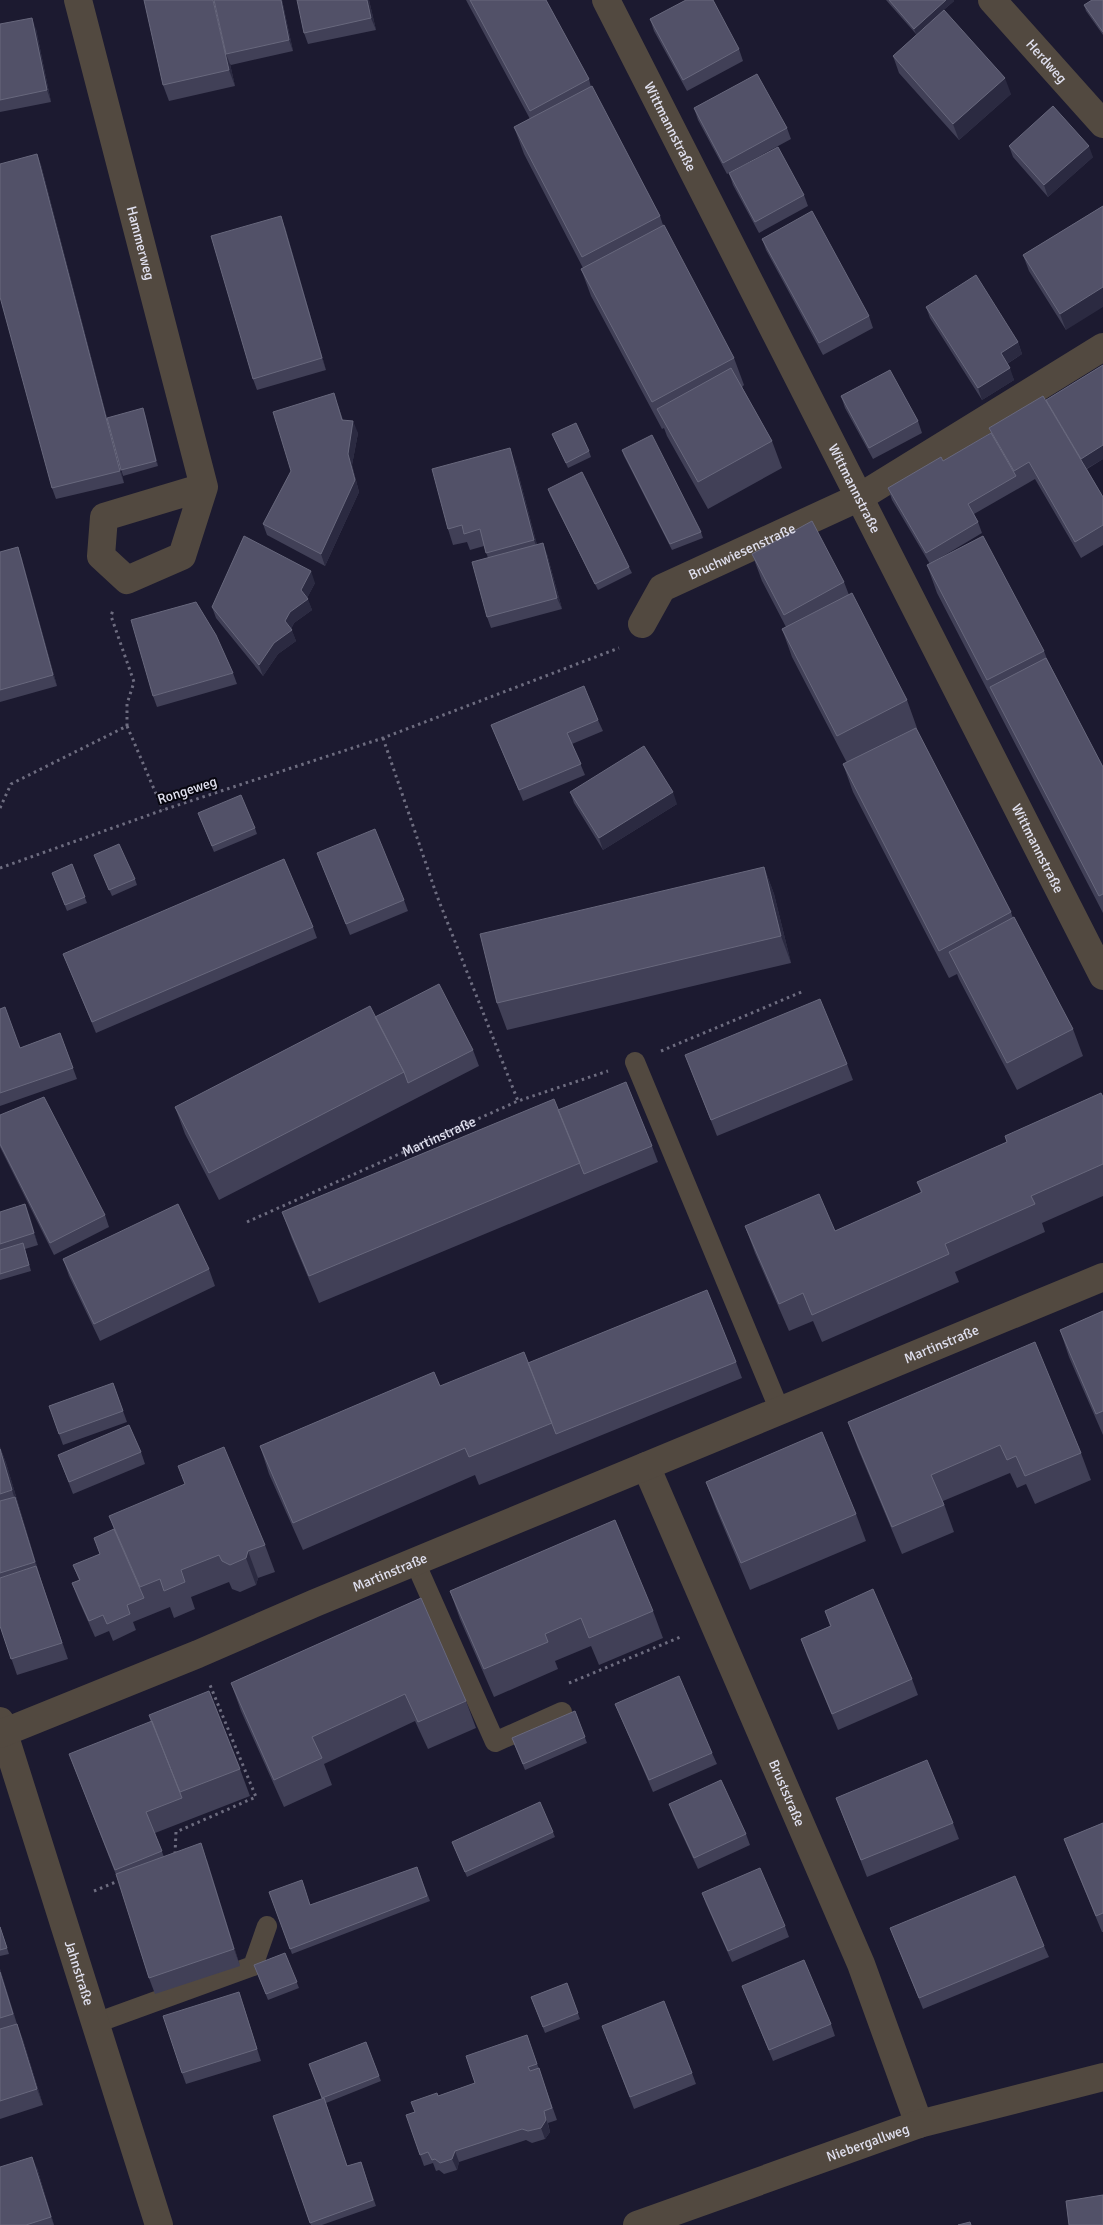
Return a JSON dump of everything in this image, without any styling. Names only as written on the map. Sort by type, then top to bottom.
[{"type":"street","name":"Hammerweg","points":[[78,0],[204,487]]},
{"type":"street","name":"Wittmannstraße","points":[[606,0],[1103,976]]},
{"type":"street","name":"Herdweg","points":[[992,0],[1103,124]]},
{"type":"street","name":"Bruchwiesenstraße","points":[[642,624],[662,588],[860,497],[1103,347]]},
{"type":"street","points":[[204,487],[182,556],[127,580],[101,556],[104,517],[204,487]]},
{"type":"street","name":"Martinstraße","points":[[1,1729],[198,1654],[1103,1277]]},
{"type":"street","name":"Bruststraße","points":[[646,1466],[715,1622],[861,1964],[919,2124]]},
{"type":"street","name":"Jahnstraße","points":[[1,1729],[96,2023],[158,2225]]},
{"type":"street","name":"Niebergallweg","points":[[637,2225],[919,2124],[1103,2077]]},
{"type":"lane","points":[[635,1062],[780,1411]]},
{"type":"lane","points":[[416,1562],[496,1742],[562,1712]]},
{"type":"lane","points":[[96,2023],[253,1966],[267,1926]]},
{"type":"path","points":[[127,580],[111,616],[134,682],[126,704],[127,726],[163,810]]},
{"type":"path","points":[[518,1101],[437,896],[383,738],[630,644],[642,624]]},
{"type":"path","points":[[0,808],[11,784],[127,726]]},
{"type":"path","name":"Rongeweg","points":[[0,868],[163,810],[383,738]]},
{"type":"path","name":"Martinstraße","points":[[247,1222],[518,1101],[635,1062],[804,992]]},
{"type":"path","points":[[568,1684],[715,1622]]},
{"type":"path","points":[[175,1859],[176,1832],[256,1797],[198,1654]]},
{"type":"path","points":[[94,1891],[118,1881]]},
{"type":"building","points":[[144,0],[213,0],[229,70],[163,85]]},
{"type":"building","points":[[214,0],[281,0],[289,40],[226,54]]},
{"type":"building","points":[[297,0],[367,0],[371,18],[304,33]]},
{"type":"building","points":[[470,0],[546,0],[589,79],[530,111]]},
{"type":"building","points":[[686,0],[713,0],[739,49],[683,80],[650,19]]},
{"type":"building","points":[[889,0],[946,0],[914,29]]},
{"type":"building","points":[[1092,0],[1103,0],[1103,32],[1084,5]]},
{"type":"building","points":[[944,10],[1005,78],[953,124],[893,56]]},
{"type":"building","points":[[32,18],[47,90],[0,100],[0,24]]},
{"type":"building","points":[[757,74],[787,128],[723,163],[694,108]]},
{"type":"building","points":[[592,86],[660,216],[582,257],[514,127]]},
{"type":"building","points":[[1053,106],[1089,146],[1044,185],[1009,146]]},
{"type":"building","points":[[778,147],[804,195],[755,222],[729,173]]},
{"type":"building","points":[[37,154],[120,471],[52,488],[0,297],[0,164]]},
{"type":"building","points":[[1103,206],[1103,287],[1060,314],[1023,255]]},
{"type":"building","points":[[812,211],[869,316],[819,343],[762,239]]},
{"type":"building","points":[[281,216],[322,358],[253,379],[211,236]]},
{"type":"building","points":[[664,225],[734,358],[652,402],[581,269]]},
{"type":"building","points":[[976,275],[1018,342],[1001,353],[1010,368],[978,388],[926,307]]},
{"type":"building","points":[[1103,365],[1103,445],[1081,459],[1046,400]]},
{"type":"building","points":[[731,368],[772,441],[698,482],[657,409]]},
{"type":"building","points":[[890,370],[918,421],[869,448],[841,396]]},
{"type":"building","points":[[334,393],[342,420],[353,421],[348,454],[355,480],[321,554],[263,524],[291,471],[273,412]]},
{"type":"building","points":[[1043,396],[1103,497],[1103,525],[1075,542],[1029,462],[1014,471],[989,428]]},
{"type":"building","points":[[143,408],[156,461],[121,470],[107,418]]},
{"type":"building","points":[[576,423],[589,451],[566,463],[552,434]]},
{"type":"building","points":[[991,433],[1016,476],[968,504],[978,522],[926,553],[888,488],[941,457],[943,461]]},
{"type":"building","points":[[652,435],[701,532],[670,544],[622,450]]},
{"type":"building","points":[[510,448],[534,540],[486,553],[480,529],[464,534],[462,525],[448,529],[432,469]]},
{"type":"building","points":[[582,472],[629,567],[595,584],[548,489]]},
{"type":"building","points":[[812,521],[844,582],[784,615],[752,554]]},
{"type":"building","points":[[244,536],[311,571],[301,590],[308,599],[290,612],[285,621],[292,630],[274,643],[259,665],[212,607]]},
{"type":"building","points":[[983,536],[1044,651],[987,680],[927,565]]},
{"type":"building","points":[[543,543],[557,598],[487,617],[472,562]]},
{"type":"building","points":[[18,547],[53,675],[0,690],[0,552]]},
{"type":"building","points":[[852,593],[907,700],[837,736],[782,629]]},
{"type":"building","points":[[196,602],[216,635],[233,673],[153,696],[131,620]]},
{"type":"building","points":[[1046,658],[1103,767],[1103,894],[1099,896],[990,687]]},
{"type":"building","points":[[584,686],[598,720],[567,733],[581,764],[519,790],[491,725]]},
{"type":"building","points":[[916,728],[1011,912],[939,951],[843,764]]},
{"type":"building","points":[[644,746],[673,792],[599,838],[570,792]]},
{"type":"building","points":[[241,795],[255,828],[212,846],[198,813]]},
{"type":"building","points":[[375,829],[404,900],[346,924],[317,853]]},
{"type":"building","points":[[119,844],[135,879],[109,890],[94,855]]},
{"type":"building","points":[[284,859],[313,927],[92,1022],[63,954]]},
{"type":"building","points":[[72,864],[85,897],[65,905],[52,873]]},
{"type":"building","points":[[764,867],[781,936],[497,1003],[480,934]]},
{"type":"building","points":[[1014,917],[1073,1029],[1007,1063],[949,952]]},
{"type":"building","points":[[439,984],[473,1050],[408,1083],[375,1017]]},
{"type":"building","points":[[820,999],[847,1064],[711,1120],[685,1055]]},
{"type":"building","points":[[370,1006],[404,1072],[209,1173],[175,1107]]},
{"type":"building","points":[[5,1007],[20,1048],[60,1033],[73,1068],[0,1093],[0,1009]]},
{"type":"building","points":[[626,1082],[652,1146],[584,1174],[558,1110]]},
{"type":"building","points":[[1101,1093],[1103,1097],[1103,1164],[1031,1196],[1035,1204],[945,1244],[949,1254],[812,1315],[803,1293],[779,1304],[745,1226],[819,1194],[835,1231],[922,1192],[917,1182],[1007,1142],[1005,1136]]},
{"type":"building","points":[[44,1097],[105,1215],[50,1243],[0,1144],[0,1115]]},
{"type":"building","points":[[554,1099],[580,1163],[309,1276],[282,1212]]},
{"type":"building","points":[[25,1204],[34,1233],[0,1244],[0,1212]]},
{"type":"building","points":[[178,1204],[209,1269],[94,1324],[63,1259]]},
{"type":"building","points":[[23,1243],[29,1265],[0,1274],[0,1250]]},
{"type":"building","points":[[707,1290],[736,1362],[556,1434],[528,1363]]},
{"type":"building","points":[[1103,1311],[1103,1411],[1096,1414],[1060,1330]]},
{"type":"building","points":[[1035,1342],[1081,1453],[1025,1476],[1016,1456],[1007,1460],[1000,1445],[931,1475],[944,1505],[892,1527],[848,1422]]},
{"type":"building","points":[[524,1352],[552,1423],[469,1457],[465,1448],[293,1523],[260,1446],[434,1372],[440,1386]]},
{"type":"building","points":[[113,1383],[123,1411],[59,1434],[49,1406]]},
{"type":"building","points":[[129,1425],[141,1452],[69,1482],[58,1455]]},
{"type":"building","points":[[822,1432],[856,1514],[741,1563],[706,1482]]},
{"type":"building","points":[[224,1447],[265,1545],[248,1551],[246,1558],[230,1565],[222,1561],[219,1555],[181,1570],[185,1582],[164,1591],[160,1579],[140,1587],[109,1516],[185,1484],[178,1466]]},
{"type":"building","points":[[0,1449],[12,1490],[0,1494]]},
{"type":"building","points":[[15,1497],[35,1562],[0,1573],[0,1501]]},
{"type":"building","points":[[615,1520],[653,1611],[589,1638],[581,1618],[545,1634],[548,1642],[484,1669],[450,1591]]},
{"type":"building","points":[[114,1529],[144,1598],[127,1605],[130,1614],[107,1624],[103,1615],[89,1621],[72,1583],[80,1580],[73,1565],[100,1554],[94,1538]]},
{"type":"building","points":[[36,1566],[62,1643],[11,1659],[0,1626],[0,1578]]},
{"type":"building","points":[[873,1589],[912,1679],[832,1714],[801,1639],[831,1626],[825,1611]]},
{"type":"building","points":[[421,1598],[466,1701],[418,1722],[405,1694],[312,1737],[322,1758],[274,1780],[231,1683]]},
{"type":"building","points":[[679,1676],[712,1753],[649,1780],[615,1704]]},
{"type":"building","points":[[209,1691],[240,1769],[180,1792],[149,1715]]},
{"type":"building","points":[[575,1711],[585,1737],[523,1764],[512,1738]]},
{"type":"building","points":[[152,1721],[182,1798],[146,1812],[162,1851],[115,1870],[69,1754]]},
{"type":"building","points":[[927,1760],[953,1823],[861,1860],[836,1798]]},
{"type":"building","points":[[721,1780],[746,1834],[694,1858],[669,1804]]},
{"type":"building","points":[[540,1802],[553,1832],[465,1872],[452,1842]]},
{"type":"building","points":[[1103,1823],[1103,1913],[1096,1916],[1064,1839]]},
{"type":"building","points":[[201,1843],[234,1949],[149,1978],[116,1874]]},
{"type":"building","points":[[417,1867],[427,1896],[290,1949],[269,1892],[302,1880],[310,1905]]},
{"type":"building","points":[[760,1868],[785,1926],[728,1951],[702,1893]]},
{"type":"building","points":[[1015,1876],[1044,1946],[919,1998],[890,1928]]},
{"type":"building","points":[[0,1927],[7,1948],[0,1950]]},
{"type":"building","points":[[285,1953],[297,1982],[266,1994],[254,1965]]},
{"type":"building","points":[[804,1960],[831,2024],[769,2050],[742,1986]]},
{"type":"building","points":[[0,1972],[13,2014],[0,2018]]},
{"type":"building","points":[[567,1983],[578,2013],[543,2027],[531,1997]]},
{"type":"building","points":[[239,1992],[257,2049],[182,2073],[163,2016]]},
{"type":"building","points":[[664,2001],[692,2073],[630,2097],[602,2026]]},
{"type":"building","points":[[17,2024],[37,2089],[0,2101],[0,2029]]},
{"type":"building","points":[[527,2035],[537,2064],[528,2067],[530,2071],[539,2068],[552,2108],[544,2111],[546,2120],[541,2128],[528,2131],[522,2129],[455,2151],[452,2159],[440,2163],[435,2159],[432,2160],[428,2152],[420,2155],[406,2115],[415,2112],[411,2102],[437,2093],[438,2096],[475,2083],[466,2056]]},
{"type":"building","points":[[366,2042],[379,2076],[322,2098],[309,2064]]},
{"type":"building","points":[[324,2098],[347,2166],[361,2162],[373,2200],[310,2223],[273,2116]]},
{"type":"building","points":[[32,2157],[51,2217],[26,2225],[0,2225],[0,2167]]},
{"type":"building","points":[[1103,2195],[1103,2225],[1069,2225],[1066,2201]]},
{"type":"building","points":[[970,2222],[971,2225],[958,2225]]}]
